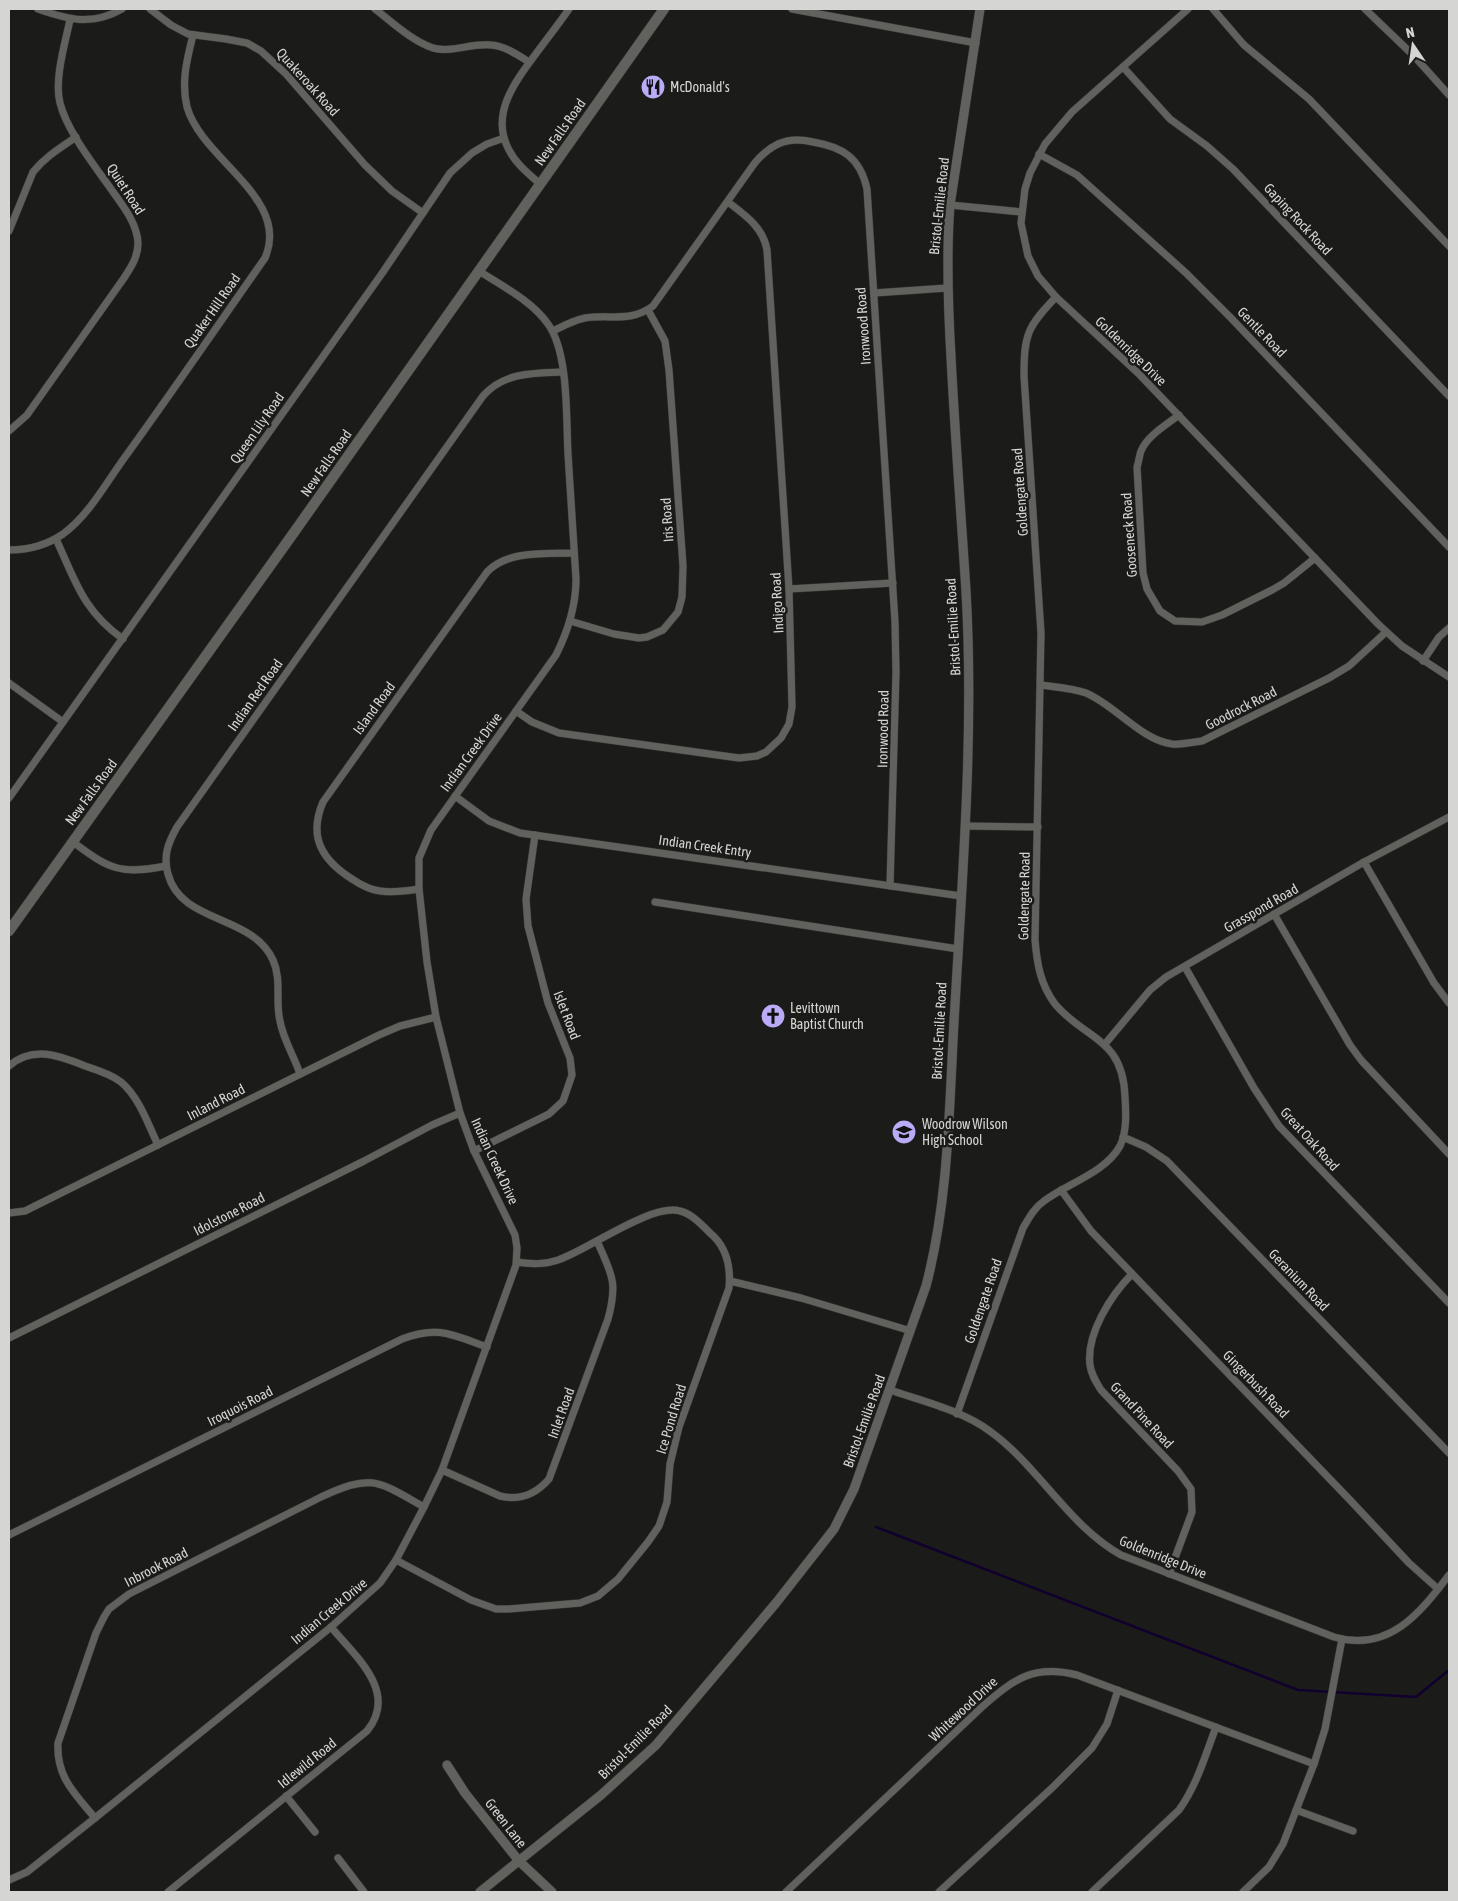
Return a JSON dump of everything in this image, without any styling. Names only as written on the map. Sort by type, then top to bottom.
[{"type":"main road","name":"New Falls Road","points":[[9,931],[664,9]]},
{"type":"street","points":[[38,9],[70,20],[100,18],[122,9]]},
{"type":"street","name":"Quakeroak Road","points":[[150,9],[171,25],[193,35],[247,43],[262,51],[286,74],[365,165],[392,191],[423,213]]},
{"type":"street","points":[[375,9],[411,36],[433,48],[449,50],[491,45],[512,52],[529,62]]},
{"type":"street","points":[[540,184],[514,158],[504,138],[502,126],[503,109],[508,94],[529,62],[569,9]]},
{"type":"street","points":[[792,9],[976,43]]},
{"type":"street","name":"Bristol-Emilie Road","points":[[480,1892],[601,1795],[656,1745],[776,1603],[834,1529],[854,1489],[926,1286],[940,1223],[969,744],[969,662],[947,256],[950,205],[980,9]]},
{"type":"street","name":"Goldenridge Drive","points":[[1188,9],[1055,129],[1039,154],[1025,190],[1022,212],[1023,237],[1028,256],[1038,276],[1056,297],[1139,374],[1386,632],[1402,646],[1449,677]]},
{"type":"street","points":[[1213,9],[1244,44],[1309,99],[1449,246]]},
{"type":"street","points":[[1366,9],[1414,56],[1449,95]]},
{"type":"street","name":"Quiet Road","points":[[9,430],[26,415],[124,278],[137,253],[138,242],[133,222],[76,137],[66,120],[58,97],[60,72],[70,20]]},
{"type":"street","name":"Quaker Hill Road","points":[[9,550],[34,548],[56,538],[78,520],[100,492],[265,258],[268,251],[271,232],[266,214],[250,191],[198,130],[187,106],[184,76],[193,35]]},
{"type":"street","name":"Gaping Rock Road","points":[[1123,67],[1170,119],[1207,146],[1233,169],[1449,396]]},
{"type":"street","points":[[9,231],[34,172],[53,152],[76,137]]},
{"type":"street","name":"Queen Lily Road","points":[[9,798],[450,173],[460,162],[480,148],[504,138]]},
{"type":"street","name":"Ironwood Road","points":[[648,310],[658,301],[762,154],[779,144],[803,140],[839,148],[848,154],[858,166],[865,179],[867,189],[893,583],[896,672],[890,886]]},
{"type":"street","name":"Gentle Road","points":[[1039,154],[1077,175],[1186,273],[1449,547]]},
{"type":"street","name":"Indigo Road","points":[[516,712],[532,722],[559,733],[739,758],[757,756],[766,752],[781,738],[792,716],[789,589],[767,250],[763,236],[756,226],[747,216],[728,202]]},
{"type":"street","points":[[950,205],[1022,212]]},
{"type":"street","name":"Indian Creek Drive","points":[[9,1880],[27,1872],[95,1818],[331,1627],[370,1594],[380,1583],[396,1560],[442,1470],[517,1262],[515,1235],[474,1151],[460,1113],[436,1017],[427,962],[419,889],[420,858],[431,830],[556,655],[570,621],[576,588],[561,354],[553,331],[538,312],[479,271]]},
{"type":"street","points":[[874,293],[948,288]]},
{"type":"street","name":"Goldengate Road","points":[[957,1414],[1023,1228],[1039,1205],[1107,1161],[1120,1145],[1125,1118],[1124,1085],[1121,1071],[1114,1057],[1105,1044],[1057,1005],[1040,976],[1037,966],[1041,685],[1040,603],[1024,376],[1024,350],[1031,325],[1056,297]]},
{"type":"street","points":[[553,331],[585,318],[630,317],[648,310]]},
{"type":"street","name":"Iris Road","points":[[570,621],[627,637],[647,637],[663,630],[680,606],[682,566],[669,370],[664,341],[648,310]]},
{"type":"street","name":"Indian Red Road","points":[[300,1074],[282,1030],[278,1008],[277,972],[265,947],[250,933],[188,904],[172,886],[166,866],[167,848],[176,827],[483,396],[498,383],[516,376],[563,372]]},
{"type":"street","name":"Gooseneck Road","points":[[1179,415],[1146,443],[1141,450],[1137,467],[1143,573],[1147,589],[1160,611],[1175,621],[1208,621],[1284,583],[1315,558]]},
{"type":"street","points":[[56,538],[91,611],[110,630],[122,638]]},
{"type":"street","name":"Island Road","points":[[419,889],[395,892],[371,889],[343,873],[332,864],[322,852],[316,828],[318,814],[323,802],[487,572],[501,561],[515,556],[574,552]]},
{"type":"street","points":[[789,589],[893,583]]},
{"type":"street","points":[[1423,661],[1438,637],[1449,628]]},
{"type":"street","name":"Goodrock Road","points":[[1041,685],[1085,693],[1096,698],[1147,734],[1161,741],[1171,744],[1202,741],[1329,678],[1349,666],[1386,632]]},
{"type":"street","points":[[9,683],[63,722]]},
{"type":"street","name":"Indian Creek Entry","points":[[455,796],[489,821],[502,827],[535,835],[961,896]]},
{"type":"street","name":"Grasspond Road","points":[[1105,1044],[1150,990],[1166,977],[1364,862],[1449,817]]},
{"type":"street","points":[[965,826],[1038,827]]},
{"type":"street","name":"Islet Road","points":[[474,1151],[549,1114],[563,1101],[572,1075],[570,1058],[548,1003],[528,926],[526,899],[535,835]]},
{"type":"street","points":[[73,842],[96,858],[126,870],[166,866]]},
{"type":"street","points":[[1364,862],[1434,983],[1449,1003]]},
{"type":"street","points":[[655,902],[958,949]]},
{"type":"street","points":[[1274,914],[1360,1060],[1449,1154]]},
{"type":"street","name":"Great Oak Road","points":[[1185,967],[1254,1088],[1279,1126],[1449,1303]]},
{"type":"street","name":"Inland Road","points":[[9,1213],[33,1207],[379,1035],[400,1026],[436,1017]]},
{"type":"street","points":[[9,1066],[23,1057],[46,1054],[64,1057],[122,1082],[139,1106],[158,1145]]},
{"type":"street","name":"Idolstone Road","points":[[9,1338],[364,1161],[432,1125],[460,1113]]},
{"type":"street","name":"Geranium Road","points":[[1123,1137],[1146,1147],[1167,1161],[1449,1453]]},
{"type":"street","name":"Gingerbush Road","points":[[1061,1190],[1091,1231],[1350,1500],[1409,1564],[1438,1589]]},
{"type":"street","name":"Ice Pond Road","points":[[396,1560],[471,1600],[496,1609],[580,1603],[598,1596],[607,1590],[648,1542],[663,1516],[667,1502],[673,1448],[679,1427],[729,1288],[729,1266],[722,1245],[694,1218],[681,1211],[667,1210],[658,1212],[558,1260],[531,1264],[517,1262]]},
{"type":"street","name":"Inlet Road","points":[[442,1470],[500,1496],[509,1498],[524,1497],[542,1488],[549,1479],[608,1320],[613,1301],[613,1280],[597,1241]]},
{"type":"street","name":"Grand Pine Road","points":[[1132,1274],[1110,1300],[1104,1312],[1092,1346],[1090,1364],[1100,1390],[1178,1471],[1191,1489],[1192,1512],[1169,1574]]},
{"type":"street","points":[[730,1281],[801,1298],[911,1331]]},
{"type":"street","name":"Iroquois Road","points":[[9,1535],[419,1332],[440,1331],[487,1347]]},
{"type":"street","name":"Goldenridge Drive","points":[[890,1390],[978,1423],[1004,1442],[1079,1521],[1111,1549],[1138,1562],[1342,1639],[1365,1639],[1396,1630],[1409,1622],[1449,1575]]},
{"type":"street","name":"Inbrook Road","points":[[95,1818],[63,1777],[57,1758],[58,1743],[96,1633],[109,1610],[128,1594],[321,1497],[351,1484],[359,1482],[378,1483],[424,1507]]},
{"type":"street","name":"Idlewild Road","points":[[168,1892],[367,1731],[376,1718],[380,1699],[375,1683],[331,1627]]},
{"type":"street","points":[[1243,1892],[1269,1867],[1279,1853],[1314,1764],[1325,1729],[1342,1639]]},
{"type":"street","name":"Whitewood Drive","points":[[786,1892],[983,1706],[1014,1681],[1031,1674],[1056,1671],[1077,1675],[1314,1764]]},
{"type":"street","points":[[939,1892],[1053,1787],[1092,1748],[1107,1724],[1118,1690]]},
{"type":"street","points":[[1092,1892],[1179,1810],[1190,1794],[1216,1728]]},
{"type":"street","name":"Green Lane","points":[[447,1766],[465,1793],[519,1861],[552,1892]]},
{"type":"street","points":[[286,1796],[315,1832]]},
{"type":"street","points":[[1296,1810],[1353,1831]]},
{"type":"street","points":[[338,1858],[364,1892]]},
{"type":"waterway","points":[[876,1527],[1298,1690],[1416,1697],[1449,1670]]},
{"type":"place","name":"McDonald's","points":[[653,87]]},
{"type":"place","name":"Levittown Baptist Church","points":[[773,1016]]},
{"type":"place","name":"Woodrow Wilson High School","points":[[904,1132]]}]
